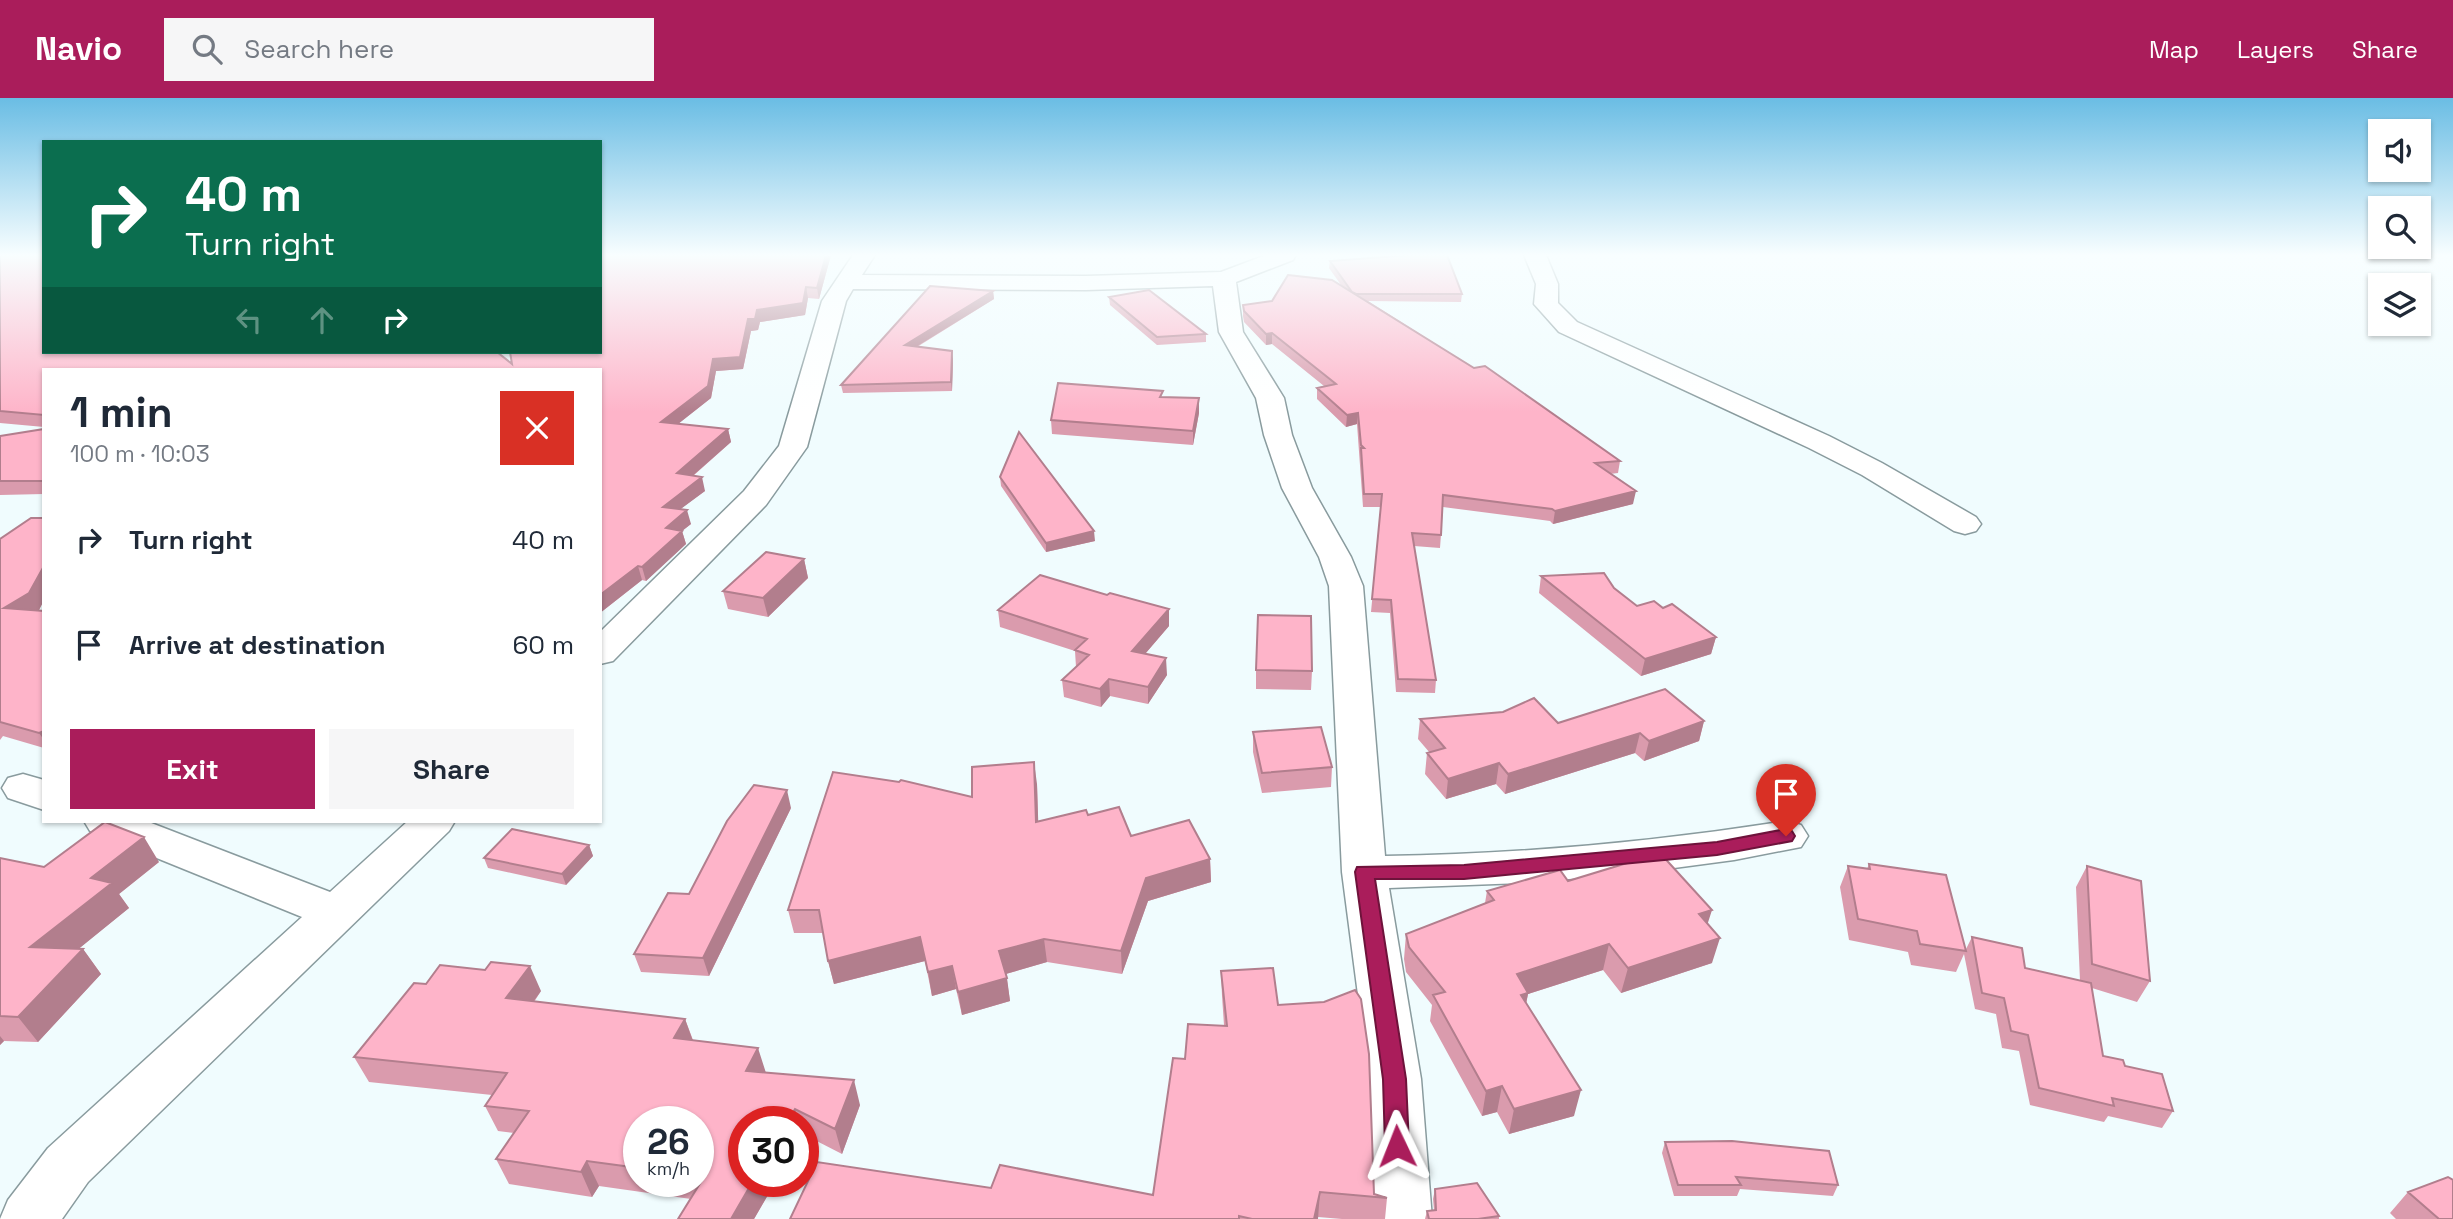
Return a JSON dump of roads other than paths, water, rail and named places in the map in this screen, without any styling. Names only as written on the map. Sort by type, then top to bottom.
[{"type":"street","points":[[602,651],[755,498],[793,447],[832,307]]},
{"type":"street","points":[[1228,307],[1231,332],[1270,398],[1278,435],[1297,488],[1335,557],[1346,586],[1364,872],[1395,1079],[1402,1219]]},
{"type":"street","points":[[1549,307],[1568,327],[1819,442],[1872,469],[1965,524]]},
{"type":"street","points":[[110,823],[337,913]]},
{"type":"street","points":[[0,1214],[68,1165],[432,823]]},
{"type":"street","points":[[1364,872],[1464,872],[1717,848],[1786,836]]},
{"type":"street","points":[[28,1219],[68,1165]]}]
